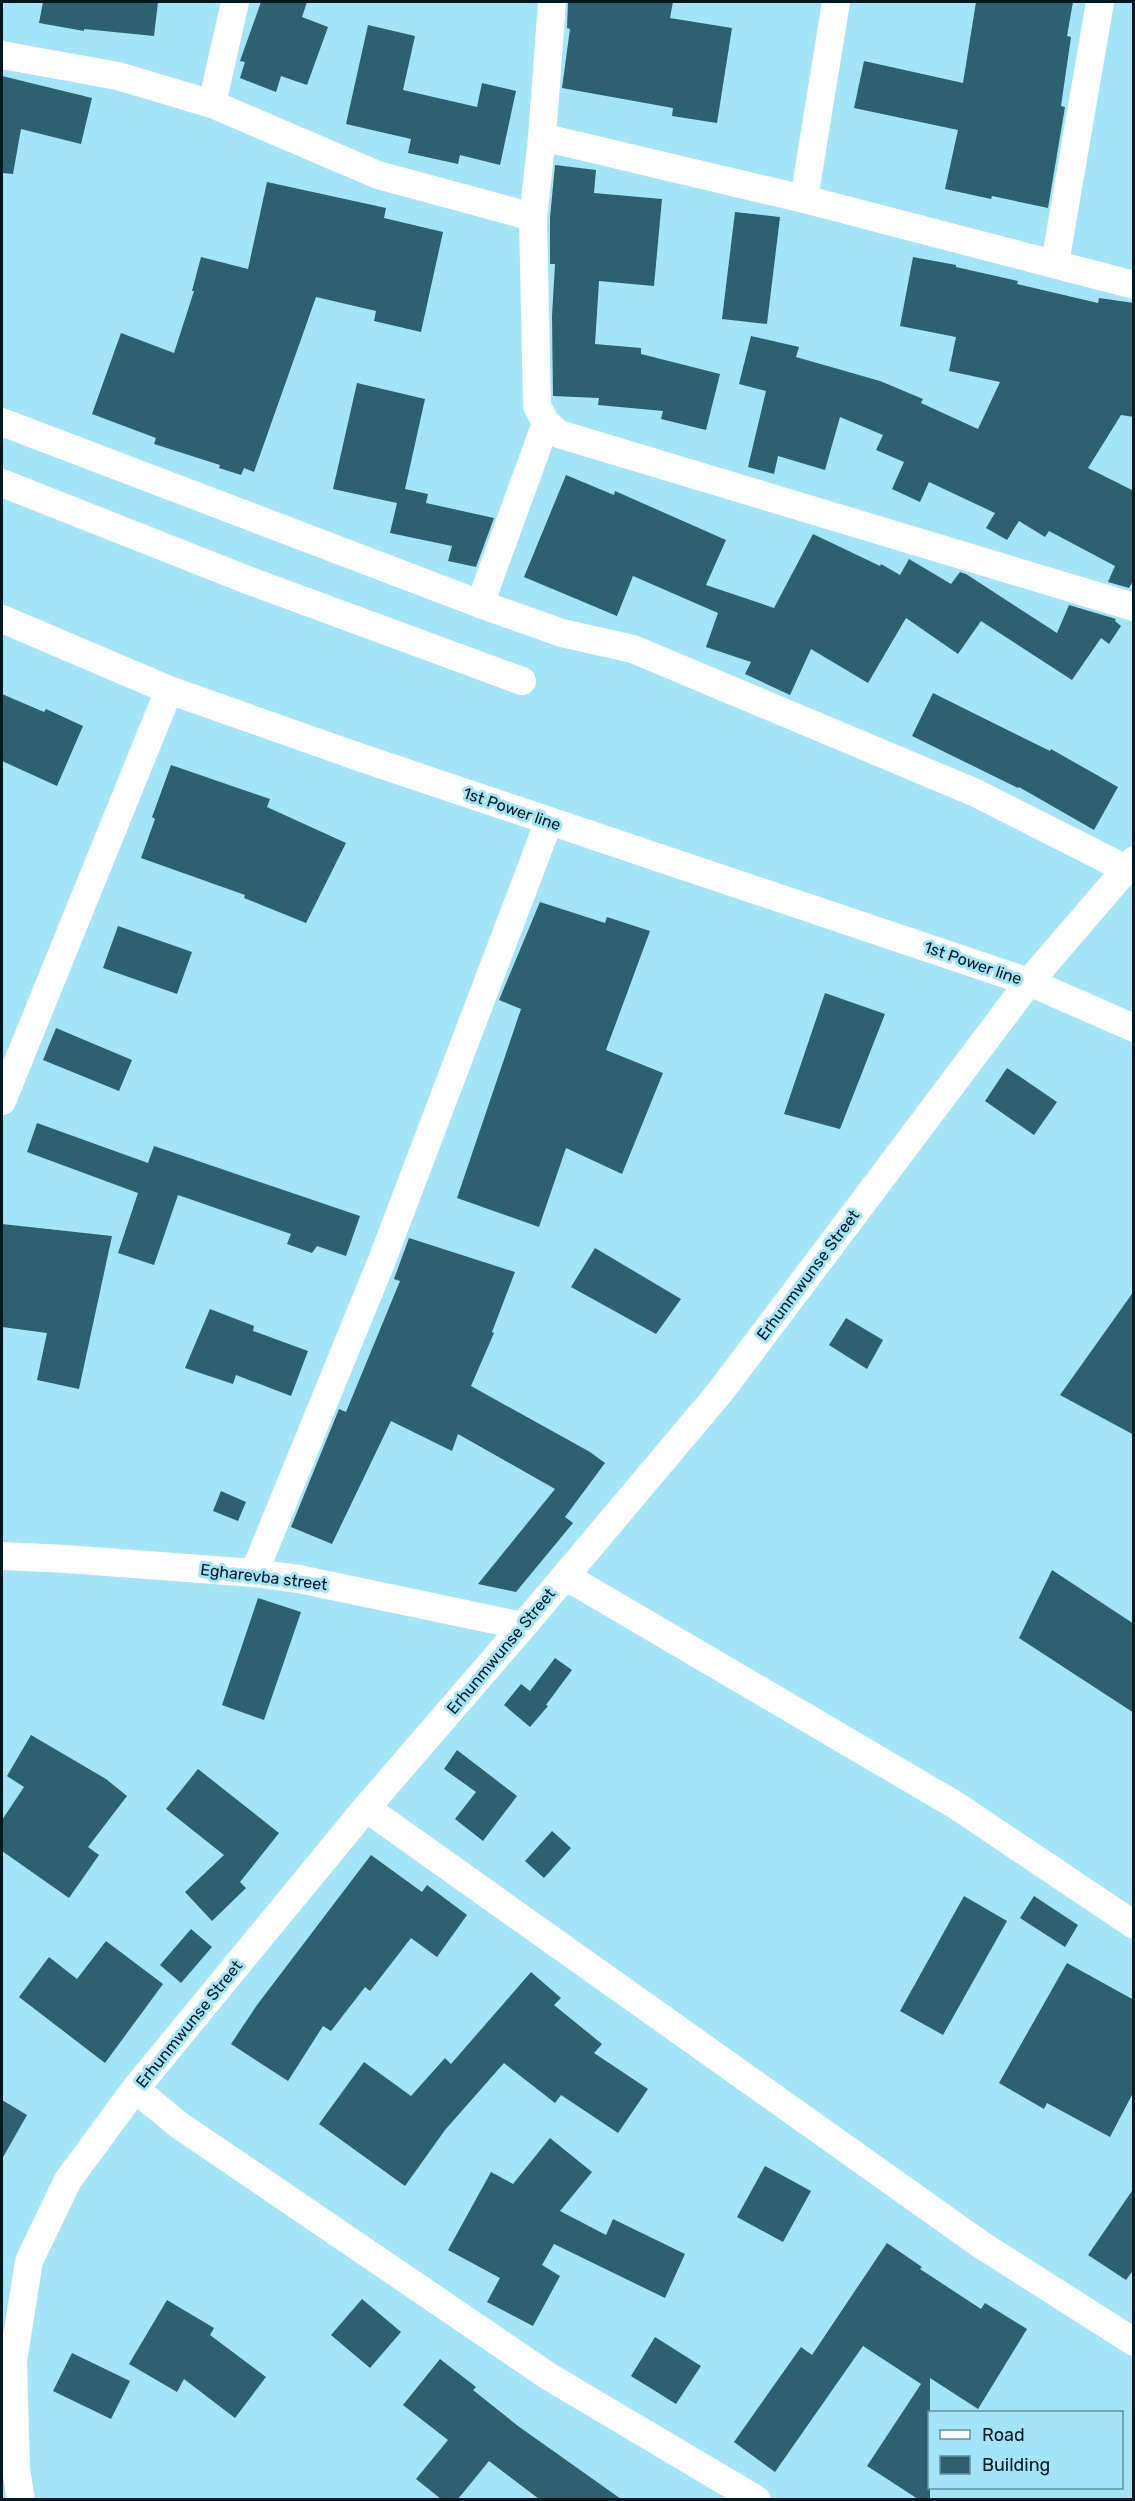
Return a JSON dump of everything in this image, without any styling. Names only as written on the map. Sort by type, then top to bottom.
[{"type":"street","points":[[212,104],[235,2]]},
{"type":"street","points":[[552,2],[542,137],[533,217],[537,406],[546,423],[559,434],[1134,607]]},
{"type":"street","points":[[804,199],[836,2]]},
{"type":"street","points":[[1054,263],[1100,2]]},
{"type":"street","points":[[2,55],[118,76],[212,104],[378,175],[533,217]]},
{"type":"street","points":[[542,137],[804,199],[1134,285]]},
{"type":"street","points":[[2,422],[480,604],[562,633],[633,649],[976,793],[1131,864]]},
{"type":"street","points":[[480,604],[546,423]]},
{"type":"street","points":[[2,483],[244,579],[522,681]]},
{"type":"street","name":"1st Power line","points":[[2,619],[169,690],[359,757],[1029,982],[1134,1028]]},
{"type":"street","points":[[2,1101],[169,690]]},
{"type":"street","points":[[254,1573],[381,1260],[549,821]]},
{"type":"street","name":"Erhunmwunse Street","points":[[21,2499],[16,2469],[13,2361],[29,2261],[68,2180],[135,2089],[366,1808],[720,1392],[1029,982],[1131,864]]},
{"type":"street","name":"Egharevba street","points":[[2,1556],[254,1573],[299,1579],[523,1626]]},
{"type":"street","points":[[565,1576],[957,1806],[1133,1925]]},
{"type":"street","points":[[366,1808],[980,2244],[1134,2342]]},
{"type":"street","points":[[135,2089],[179,2125],[548,2376],[757,2499]]},
{"type":"building","points":[[43,2],[158,2],[154,36],[84,29],[84,31],[39,23]]},
{"type":"building","points":[[261,2],[307,2],[302,17],[328,27],[307,85],[281,76],[276,92],[240,78],[245,62],[240,61]]},
{"type":"building","points":[[568,2],[673,2],[670,18],[732,28],[717,123],[672,116],[673,108],[562,88],[570,29],[567,28]]},
{"type":"building","points":[[976,2],[1073,2],[1067,36],[1071,37],[1061,106],[1065,107],[1048,208],[945,189],[958,130],[854,108],[864,61],[963,83]]},
{"type":"building","points":[[368,25],[415,36],[403,90],[477,107],[482,83],[516,91],[500,165],[460,155],[458,164],[408,153],[411,139],[346,124]]},
{"type":"building","points":[[2,76],[92,98],[81,144],[21,129],[13,174],[2,173]]},
{"type":"building","points":[[555,165],[596,170],[594,193],[662,199],[654,286],[599,281],[595,344],[641,348],[641,354],[720,374],[706,430],[661,419],[663,411],[598,405],[599,398],[553,396],[552,316],[555,264],[550,264],[550,218]]},
{"type":"building","points":[[267,182],[386,208],[384,218],[443,232],[421,332],[374,321],[376,311],[316,297],[254,472],[244,468],[241,475],[219,468],[220,465],[154,444],[156,438],[92,414],[121,333],[174,353],[194,291],[192,291],[201,257],[248,269]]},
{"type":"building","points":[[735,212],[780,217],[767,324],[722,319]]},
{"type":"building","points":[[913,257],[956,265],[956,267],[1018,281],[1017,284],[1098,303],[1099,298],[1134,303],[1134,417],[1121,415],[1088,468],[1134,491],[1134,579],[1129,588],[1108,582],[1115,566],[1049,531],[1045,537],[1019,521],[1007,540],[986,528],[995,513],[929,482],[920,502],[892,489],[904,462],[876,450],[883,435],[840,417],[825,470],[778,456],[774,474],[748,467],[766,391],[739,384],[751,336],[799,347],[796,357],[880,381],[923,399],[921,403],[978,429],[1000,382],[949,371],[956,337],[900,326]]},
{"type":"building","points":[[357,383],[425,399],[405,489],[428,494],[426,503],[494,518],[476,567],[448,561],[452,546],[390,533],[397,503],[333,489]]},
{"type":"building","points":[[566,475],[614,495],[615,491],[726,540],[706,585],[774,608],[813,534],[880,566],[881,564],[900,575],[909,559],[951,584],[960,572],[966,574],[1057,633],[1069,605],[1116,619],[1115,621],[1121,626],[1109,644],[1101,638],[1072,680],[981,621],[958,654],[906,618],[868,683],[811,649],[790,695],[745,674],[751,662],[706,647],[718,613],[633,576],[617,616],[524,577]]},
{"type":"building","points":[[933,693],[1050,751],[1051,749],[1118,787],[1094,830],[1019,787],[912,736]]},
{"type":"building","points":[[2,694],[44,712],[46,709],[83,726],[57,786],[2,761]]},
{"type":"building","points":[[171,765],[270,799],[267,807],[346,843],[306,923],[244,898],[245,895],[141,858],[155,819],[152,817]]},
{"type":"building","points":[[540,902],[605,923],[607,917],[650,931],[606,1050],[663,1073],[622,1174],[566,1148],[539,1227],[457,1198],[521,1009],[499,1000]]},
{"type":"building","points":[[118,926],[192,952],[177,994],[103,968]]},
{"type":"building","points":[[825,993],[885,1014],[840,1129],[784,1114]]},
{"type":"building","points":[[56,1028],[132,1060],[119,1091],[43,1060]]},
{"type":"building","points":[[1007,1068],[1057,1102],[1034,1135],[985,1101]]},
{"type":"building","points":[[37,1123],[148,1163],[154,1146],[360,1216],[346,1256],[317,1246],[312,1253],[287,1244],[291,1234],[178,1195],[154,1265],[118,1253],[138,1193],[27,1152]]},
{"type":"building","points":[[2,1224],[112,1236],[79,1389],[37,1380],[47,1333],[2,1327]]},
{"type":"building","points":[[409,1238],[515,1272],[492,1332],[494,1333],[471,1386],[590,1452],[605,1463],[565,1517],[573,1523],[516,1592],[478,1584],[555,1489],[458,1434],[452,1451],[391,1421],[332,1544],[291,1527],[339,1409],[346,1412],[400,1281],[394,1279]]},
{"type":"building","points":[[595,1248],[681,1299],[656,1334],[571,1287]]},
{"type":"building","points":[[1134,1291],[1134,1435],[1060,1395]]},
{"type":"building","points":[[210,1309],[254,1326],[253,1331],[308,1351],[291,1396],[236,1375],[233,1384],[185,1368]]},
{"type":"building","points":[[846,1318],[883,1340],[867,1369],[829,1345]]},
{"type":"building","points":[[221,1491],[246,1502],[238,1521],[213,1511]]},
{"type":"building","points":[[1052,1570],[1134,1624],[1134,1713],[1019,1638]]},
{"type":"building","points":[[258,1598],[301,1612],[264,1720],[222,1705]]},
{"type":"building","points":[[555,1658],[572,1670],[546,1705],[548,1706],[530,1727],[504,1705],[521,1684],[530,1691]]},
{"type":"building","points":[[31,1735],[106,1779],[127,1796],[88,1847],[99,1855],[69,1898],[2,1851],[2,1820],[24,1787],[7,1776]]},
{"type":"building","points":[[457,1750],[517,1796],[483,1841],[455,1819],[476,1792],[444,1769]]},
{"type":"building","points":[[198,1769],[279,1833],[240,1882],[246,1888],[212,1921],[185,1892],[224,1855],[166,1809]]},
{"type":"building","points":[[552,1831],[571,1848],[544,1878],[525,1861]]},
{"type":"building","points":[[371,1855],[422,1892],[427,1885],[467,1915],[437,1957],[411,1938],[370,1991],[365,1987],[331,2031],[323,2026],[288,2081],[231,2044],[257,2005]]},
{"type":"building","points":[[964,1896],[1007,1921],[943,2035],[900,2011]]},
{"type":"building","points":[[1034,1896],[1078,1925],[1065,1947],[1020,1918]]},
{"type":"building","points":[[191,1929],[212,1947],[181,1983],[160,1965]]},
{"type":"building","points":[[106,1941],[163,1984],[105,2063],[19,1997],[49,1957],[77,1979]]},
{"type":"building","points":[[1067,1963],[1134,2000],[1134,2091],[1110,2137],[1047,2103],[1044,2109],[999,2083]]},
{"type":"building","points":[[531,1972],[561,1998],[554,2005],[602,2044],[594,2053],[648,2089],[618,2133],[561,2095],[555,2103],[504,2063],[445,2130],[405,2186],[319,2124],[364,2062],[411,2096],[445,2058],[451,2064]]},
{"type":"building","points":[[2,2100],[27,2115],[2,2159]]},
{"type":"building","points":[[550,2138],[592,2172],[560,2211],[606,2235],[613,2219],[685,2254],[665,2298],[554,2244],[542,2265],[560,2276],[533,2326],[487,2302],[500,2278],[448,2250],[491,2172],[513,2184]]},
{"type":"building","points":[[765,2166],[811,2191],[783,2242],[737,2217]]},
{"type":"building","points":[[1134,2188],[1134,2269],[1126,2280],[1088,2255]]},
{"type":"building","points":[[887,2243],[922,2267],[920,2269],[981,2309],[985,2303],[1027,2329],[978,2409],[930,2378],[928,2489],[930,2489],[930,2499],[918,2499],[867,2466],[921,2384],[863,2346],[775,2472],[734,2442],[801,2347],[812,2355]]},
{"type":"building","points":[[362,2299],[401,2332],[370,2368],[331,2335]]},
{"type":"building","points":[[167,2300],[214,2328],[210,2335],[266,2377],[235,2418],[184,2379],[177,2392],[129,2364]]},
{"type":"building","points":[[655,2337],[701,2366],[676,2404],[631,2376]]},
{"type":"building","points":[[72,2353],[130,2381],[111,2419],[53,2391]]},
{"type":"building","points":[[440,2359],[476,2387],[473,2390],[518,2426],[621,2499],[539,2499],[489,2461],[458,2499],[441,2499],[416,2479],[448,2440],[403,2405]]}]
